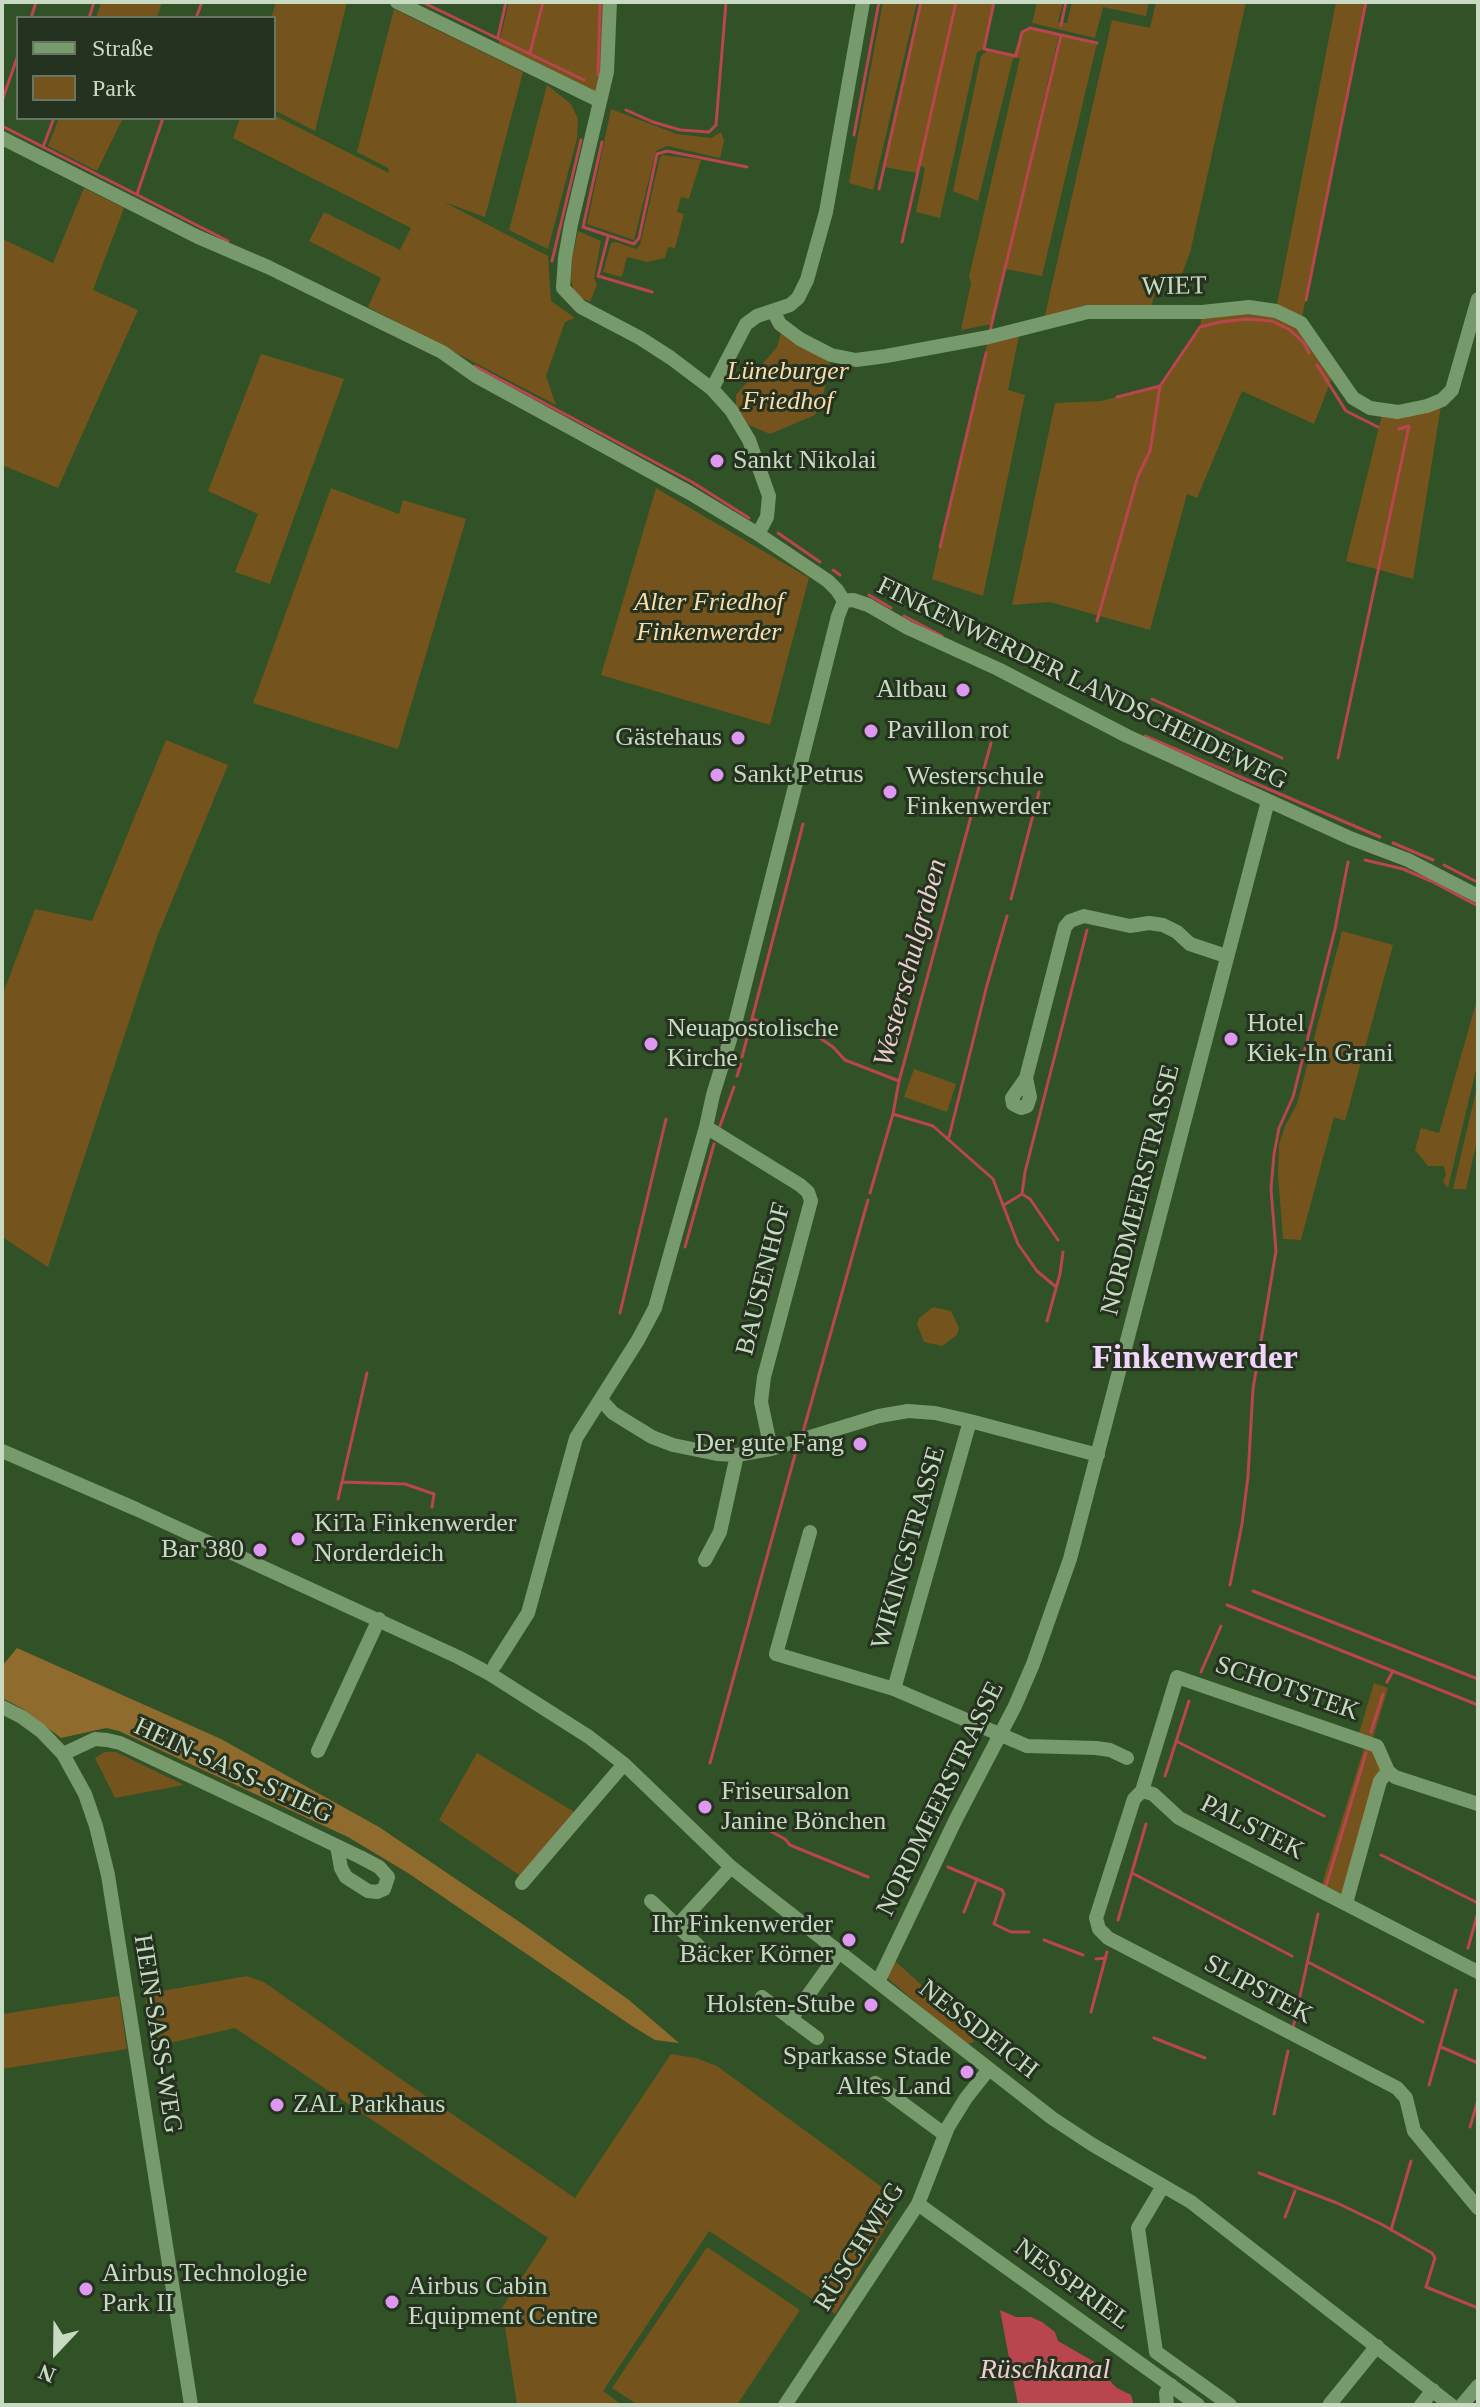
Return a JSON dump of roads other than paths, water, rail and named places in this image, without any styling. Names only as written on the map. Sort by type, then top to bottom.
[{"type":"street","points":[[397,2],[600,101]]},
{"type":"street","points":[[610,2],[607,72],[571,224],[563,288],[581,307],[653,346],[712,389],[731,410],[749,440],[769,496],[767,517],[758,534]]},
{"type":"street","points":[[712,389],[746,324],[757,316],[782,309],[795,301],[811,269],[832,181],[863,2]]},
{"type":"street","name":"FINKENWERDER LANDSCHEIDEWEG","points":[[2,138],[198,237],[268,267],[442,352],[476,376],[690,493],[758,534],[828,581],[844,601],[864,603],[908,628],[998,669],[1127,736],[1268,801],[1408,860],[1478,896]]},
{"type":"street","name":"WIET","points":[[773,311],[780,324],[800,339],[831,355],[856,360],[989,337],[1088,312],[1202,312],[1249,307],[1276,311],[1301,323],[1353,398],[1370,408],[1398,412],[1442,400],[1452,390],[1478,299]]},
{"type":"street","points":[[492,1670],[528,1613],[571,1452],[581,1429],[655,1308],[751,961],[844,601]]},
{"type":"street","name":"NORDMEERSTRASSE","points":[[878,1982],[1033,1664],[1070,1559],[1268,801]]},
{"type":"street","points":[[1026,1078],[1065,927],[1070,921],[1084,916],[1130,926],[1149,923],[1163,925],[1190,944],[1226,956]]},
{"type":"street","name":"BAUSENHOF","points":[[706,1127],[800,1185],[808,1192],[811,1201],[764,1377],[761,1402],[771,1449]]},
{"type":"street","points":[[601,1400],[613,1413],[652,1437],[694,1450],[737,1455],[771,1449],[879,1416],[908,1411],[970,1421],[1098,1455]]},
{"type":"street","name":"WIKINGSTRASSE","points":[[894,1689],[970,1421]]},
{"type":"street","name":"NESSDEICH","points":[[2,1451],[82,1484],[492,1670],[624,1764],[731,1867],[989,2069],[1073,2132],[1191,2202],[1451,2405]]},
{"type":"street","points":[[705,1560],[720,1532],[737,1455]]},
{"type":"street","name":"WIKINGSTRASSE","points":[[810,1532],[776,1654],[894,1689],[1027,1746],[1096,1748],[1127,1758]]},
{"type":"street","points":[[318,1751],[379,1619]]},
{"type":"street","name":"SCHOTSTEK","points":[[1142,1791],[1177,1677],[1377,1746],[1388,1771],[1395,1777],[1478,1804]]},
{"type":"street","name":"HEIN-SASS-WEG","points":[[2,1707],[41,1731],[63,1754],[88,1802],[99,1836],[108,1875],[191,2405]]},
{"type":"street","name":"HEIN-SASS-STIEG","points":[[63,1754],[95,1739],[120,1743],[337,1846]]},
{"type":"street","points":[[522,1883],[624,1764]]},
{"type":"street","points":[[1346,1903],[1380,1781],[1388,1771]]},
{"type":"street","name":"PALSTEK","points":[[1142,1791],[1153,1794],[1179,1818],[1478,1972]]},
{"type":"street","name":"SLIPSTEK","points":[[1142,1791],[1134,1799],[1097,1913],[1097,1923],[1103,1934],[1397,2088],[1406,2098],[1414,2131],[1478,2208]]},
{"type":"street","points":[[677,1926],[731,1867]]},
{"type":"street","points":[[651,1901],[705,1952]]},
{"type":"street","points":[[791,2019],[839,1952]]},
{"type":"street","points":[[762,1997],[817,2038]]},
{"type":"street","name":"RÜSCHWEG","points":[[785,2405],[918,2204],[944,2134],[957,2110],[989,2069]]},
{"type":"street","points":[[875,2083],[944,2134]]},
{"type":"street","points":[[1163,2186],[1138,2228],[1156,2352],[1230,2405]]},
{"type":"street","name":"NESSPRIEL","points":[[918,2204],[1198,2405]]},
{"type":"street","points":[[1330,2404],[1377,2346]]},
{"type":"street","points":[[1167,2405],[1166,2393],[1171,2385]]},
{"type":"street","points":[[1462,2405],[1478,2386]]},
{"type":"street","points":[[1421,2405],[1433,2390]]},
{"type":"water","name":"Rüschkanal","points":[[1000,2310],[1042,2322],[1055,2332],[1058,2341],[1105,2368],[1111,2382],[1131,2395],[1134,2405],[1018,2405]]},
{"type":"waterway","points":[[32,16],[36,2]]},
{"type":"waterway","points":[[90,16],[94,2]]},
{"type":"waterway","points":[[197,16],[202,2]]},
{"type":"waterway","points":[[422,2],[584,80]]},
{"type":"waterway","points":[[498,37],[506,2]]},
{"type":"waterway","points":[[530,53],[543,2]]},
{"type":"waterway","points":[[598,75],[600,2]]},
{"type":"waterway","points":[[626,110],[680,130],[709,132],[716,125],[726,2]]},
{"type":"waterway","points":[[854,135],[879,2]]},
{"type":"waterway","points":[[879,189],[921,2]]},
{"type":"waterway","points":[[902,242],[956,2]]},
{"type":"waterway","points":[[994,2],[984,49],[1016,56],[1022,32],[1030,28],[1097,43]]},
{"type":"waterway","points":[[1061,25],[1066,2]]},
{"type":"waterway","points":[[1306,300],[1366,2]]},
{"type":"waterway","points":[[990,331],[1061,35]]},
{"type":"waterway","points":[[2,101],[16,61]]},
{"type":"waterway","points":[[43,147],[53,120]]},
{"type":"waterway","points":[[137,194],[162,120]]},
{"type":"waterway","points":[[2,126],[228,241]]},
{"type":"waterway","points":[[552,261],[581,140]]},
{"type":"waterway","points":[[602,142],[583,227],[634,244],[639,238],[657,154],[667,151],[747,167]]},
{"type":"waterway","points":[[608,237],[598,276],[652,292]]},
{"type":"waterway","points":[[1117,397],[1160,386],[1200,327],[1220,322],[1247,319],[1272,321],[1290,330],[1304,343],[1309,353]]},
{"type":"waterway","points":[[940,547],[986,353]]},
{"type":"waterway","points":[[1317,365],[1346,411],[1378,427]]},
{"type":"waterway","points":[[475,366],[692,482],[749,518]]},
{"type":"waterway","points":[[1097,621],[1138,476],[1150,451],[1160,386]]},
{"type":"waterway","points":[[1338,758],[1409,426],[1399,429]]},
{"type":"waterway","points":[[778,533],[820,562]]},
{"type":"waterway","points":[[833,570],[840,575]]},
{"type":"waterway","points":[[869,595],[891,608]]},
{"type":"waterway","points":[[904,616],[942,636]]},
{"type":"waterway","points":[[1152,699],[1282,758]]},
{"type":"waterway","points":[[1145,736],[1380,837]]},
{"type":"waterway","name":"Westerschulgraben","points":[[870,1193],[991,743]]},
{"type":"waterway","points":[[1011,899],[1039,792]]},
{"type":"waterway","points":[[742,1057],[803,824]]},
{"type":"waterway","points":[[1393,843],[1433,860]]},
{"type":"waterway","points":[[1365,860],[1403,869],[1478,906]]},
{"type":"waterway","points":[[1230,1585],[1248,1476],[1253,1389],[1276,1251],[1271,1189],[1274,1154],[1279,1128],[1293,1097],[1335,929],[1348,862]]},
{"type":"waterway","points":[[1444,865],[1475,881]]},
{"type":"waterway","points":[[949,1137],[1007,916]]},
{"type":"waterway","points":[[1022,1194],[1087,930]]},
{"type":"waterway","points":[[752,1019],[820,1038],[845,1060],[899,1081]]},
{"type":"waterway","points":[[737,1076],[741,1064]]},
{"type":"waterway","points":[[720,1126],[734,1087]]},
{"type":"waterway","points":[[893,1114],[933,1126],[993,1179],[1018,1244],[1037,1271],[1056,1287]]},
{"type":"waterway","points":[[620,1313],[666,1119]]},
{"type":"waterway","points":[[685,1247],[714,1144]]},
{"type":"waterway","points":[[1004,1205],[1022,1194],[1030,1199],[1058,1240]]},
{"type":"waterway","name":"Westerschulgraben","points":[[803,1432],[868,1200]]},
{"type":"waterway","points":[[1047,1321],[1063,1252]]},
{"type":"waterway","points":[[338,1499],[367,1373]]},
{"type":"waterway","points":[[710,1763],[795,1455]]},
{"type":"waterway","points":[[342,1482],[405,1484],[434,1494],[432,1507]]},
{"type":"waterway","points":[[1253,1591],[1478,1679]]},
{"type":"waterway","points":[[1227,1605],[1478,1705]]},
{"type":"waterway","points":[[1201,1672],[1221,1626]]},
{"type":"waterway","points":[[1387,1682],[1393,1671]]},
{"type":"waterway","points":[[1371,1732],[1383,1694]]},
{"type":"waterway","points":[[1165,1776],[1189,1701]]},
{"type":"waterway","points":[[1176,1741],[1324,1816]]},
{"type":"waterway","points":[[1326,1886],[1366,1753]]},
{"type":"waterway","points":[[1118,1920],[1146,1824]]},
{"type":"waterway","points":[[770,1831],[790,1845],[868,1877]]},
{"type":"waterway","points":[[1381,1855],[1478,1903]]},
{"type":"waterway","points":[[948,1867],[1002,1890],[1004,1894],[994,1924],[1011,1932],[1029,1932]]},
{"type":"waterway","points":[[1132,1873],[1292,1956]]},
{"type":"waterway","points":[[964,1912],[977,1879]]},
{"type":"waterway","points":[[1468,1948],[1478,1912]]},
{"type":"waterway","points":[[1293,2028],[1318,1914]]},
{"type":"waterway","points":[[1044,1940],[1083,1955]]},
{"type":"waterway","points":[[1091,2012],[1107,1952]]},
{"type":"waterway","points":[[1096,1959],[1106,1958]]},
{"type":"waterway","points":[[1308,1962],[1423,2022]]},
{"type":"waterway","points":[[1429,2085],[1456,1990]]},
{"type":"waterway","points":[[1154,2038],[1205,2058]]},
{"type":"waterway","points":[[1441,2047],[1478,2063]]},
{"type":"waterway","points":[[1274,2114],[1288,2051]]},
{"type":"waterway","points":[[1470,2127],[1478,2100]]},
{"type":"waterway","points":[[1391,2230],[1411,2161]]},
{"type":"waterway","points":[[1259,2173],[1337,2203],[1432,2253],[1435,2258],[1426,2287],[1478,2308]]},
{"type":"waterway","points":[[1285,2217],[1295,2191]]},
{"type":"place","name":"Sankt Nikolai","points":[[717,461]]},
{"type":"place","name":"Altbau","points":[[963,690]]},
{"type":"place","name":"Pavillon rot","points":[[871,731]]},
{"type":"place","name":"Gästehaus","points":[[738,738]]},
{"type":"place","name":"Sankt Petrus","points":[[717,775]]},
{"type":"place","name":"Westerschule Finkenwerder","points":[[890,792]]},
{"type":"place","name":"Hotel Kiek-In Grani","points":[[1231,1039]]},
{"type":"place","name":"Neuapostolische Kirche","points":[[651,1044]]},
{"type":"place","name":"Der gute Fang","points":[[860,1444]]},
{"type":"place","name":"KiTa Finkenwerder Norderdeich","points":[[298,1539]]},
{"type":"place","name":"Bar 380","points":[[260,1550]]},
{"type":"place","name":"Friseursalon Janine Bönchen","points":[[705,1807]]},
{"type":"place","name":"Ihr Finkenwerder Bäcker Körner","points":[[849,1940]]},
{"type":"place","name":"Holsten-Stube","points":[[871,2005]]},
{"type":"place","name":"Sparkasse Stade Altes Land","points":[[967,2072]]},
{"type":"place","name":"ZAL Parkhaus","points":[[277,2105]]},
{"type":"place","name":"Airbus Technologie Park II","points":[[86,2289]]},
{"type":"place","name":"Airbus Cabin Equipment Centre","points":[[392,2302]]},
{"type":"district","name":"Finkenwerder","points":[[1195,1359]]},
{"type":"park label","name":"Lüneburger Friedhof","points":[[788,387]]},
{"type":"park label","name":"Alter Friedhof Finkenwerder","points":[[709,618]]}]
